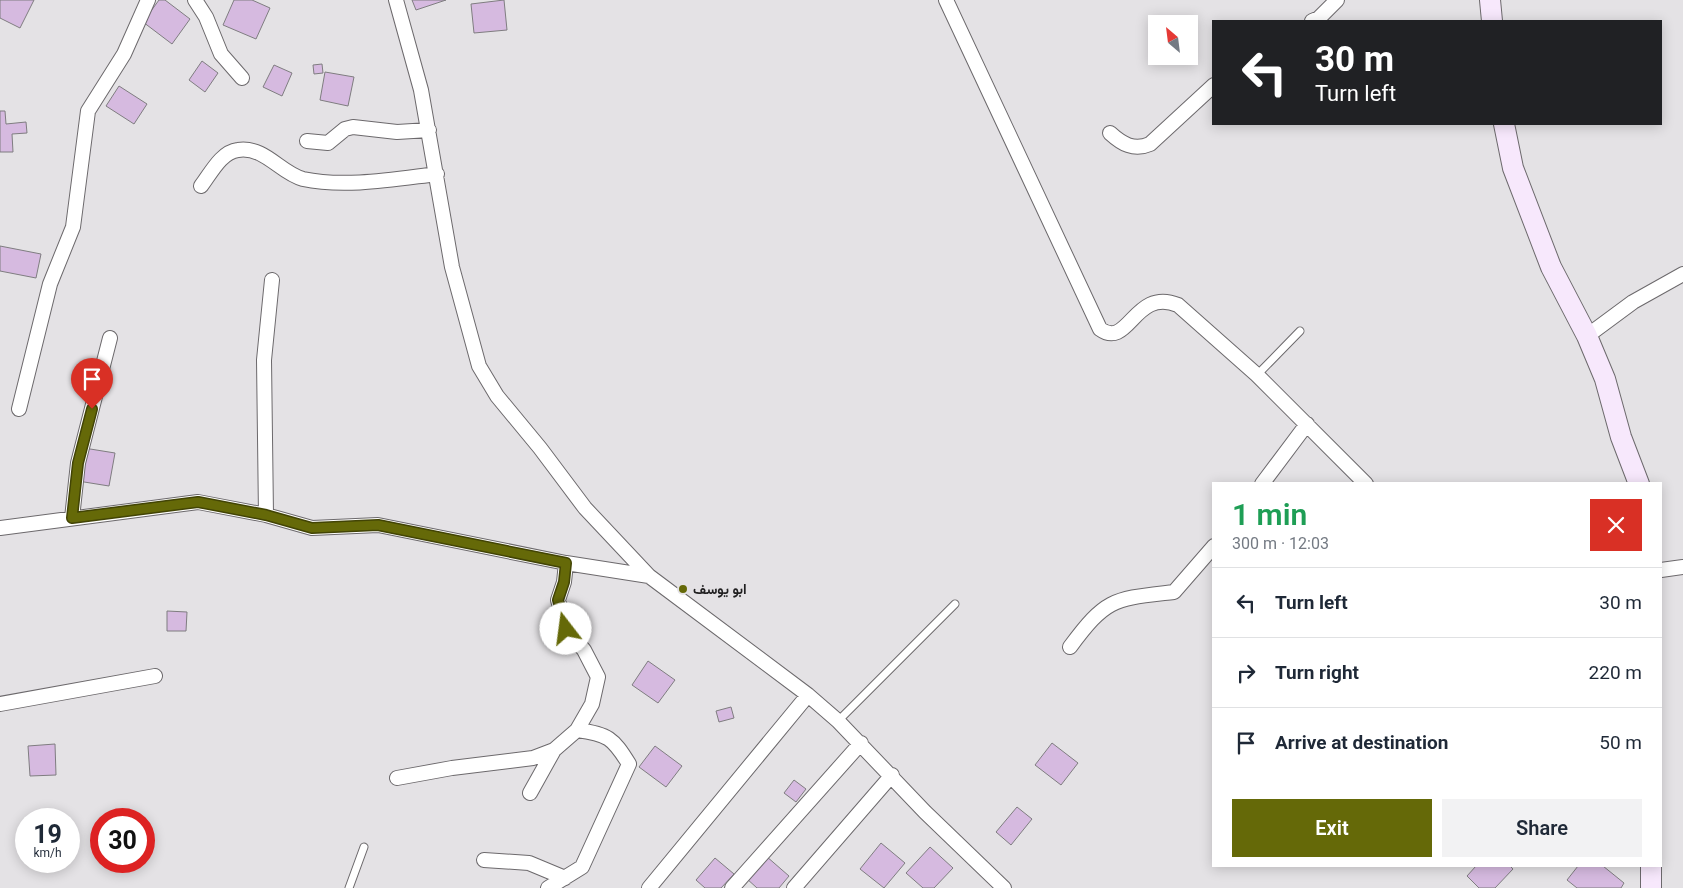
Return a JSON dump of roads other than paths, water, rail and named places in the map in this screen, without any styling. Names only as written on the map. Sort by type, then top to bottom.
[{"type":"street","points":[[19,409],[50,284],[74,227],[88,111],[124,54],[148,0]]},
{"type":"street","points":[[195,0],[206,16],[221,54],[242,78]]},
{"type":"street","points":[[396,0],[422,90],[452,267],[479,366],[496,396],[540,448],[585,508],[649,576],[808,695],[838,721],[892,775],[925,812],[1004,888]]},
{"type":"street","points":[[946,0],[1098,327],[1105,333],[1116,334],[1150,303],[1171,302],[1185,310],[1257,375],[1364,482]]},
{"type":"street","points":[[1314,20],[1319,18],[1337,0]]},
{"type":"street","points":[[1490,0],[1492,20]]},
{"type":"street","points":[[1110,133],[1130,146],[1140,147],[1150,144],[1212,87]]},
{"type":"street","points":[[1504,125],[1513,168],[1551,267],[1587,336],[1605,379],[1621,437],[1638,482]]},
{"type":"street","points":[[306,141],[328,143],[345,129],[352,127],[397,132],[429,130]]},
{"type":"street","points":[[201,186],[227,153],[241,149],[257,152],[302,178],[365,183],[437,174]]},
{"type":"street","points":[[1587,336],[1634,302],[1683,274]]},
{"type":"street","points":[[266,515],[264,360],[272,280]]},
{"type":"street","points":[[72,518],[78,463],[110,338]]},
{"type":"street","points":[[1264,482],[1307,424]]},
{"type":"street","points":[[0,528],[198,502],[266,515],[312,528],[378,525],[566,563],[649,576]]},
{"type":"street","points":[[1070,647],[1092,618],[1109,604],[1126,598],[1174,592],[1212,548]]},
{"type":"street","points":[[397,778],[452,768],[533,758],[554,750],[577,730],[592,704],[598,676],[584,650],[566,629],[558,600],[564,582],[566,563]]},
{"type":"street","points":[[1662,570],[1683,568]]},
{"type":"street","points":[[0,704],[155,676]]},
{"type":"street","points":[[649,888],[808,695]]},
{"type":"street","points":[[548,888],[582,867],[629,764],[616,743],[598,733],[577,730]]},
{"type":"street","points":[[732,888],[860,743]]},
{"type":"street","points":[[530,794],[554,750]]},
{"type":"street","points":[[794,888],[892,775]]},
{"type":"street","points":[[484,860],[529,863],[565,878]]},
{"type":"street","points":[[1651,867],[1651,888]]},
{"type":"lane","points":[[1257,375],[1300,331]]},
{"type":"lane","points":[[838,721],[955,604]]},
{"type":"lane","points":[[349,888],[364,847]]},
{"type":"place","name":"ابو يوسف","points":[[683,589]]}]
